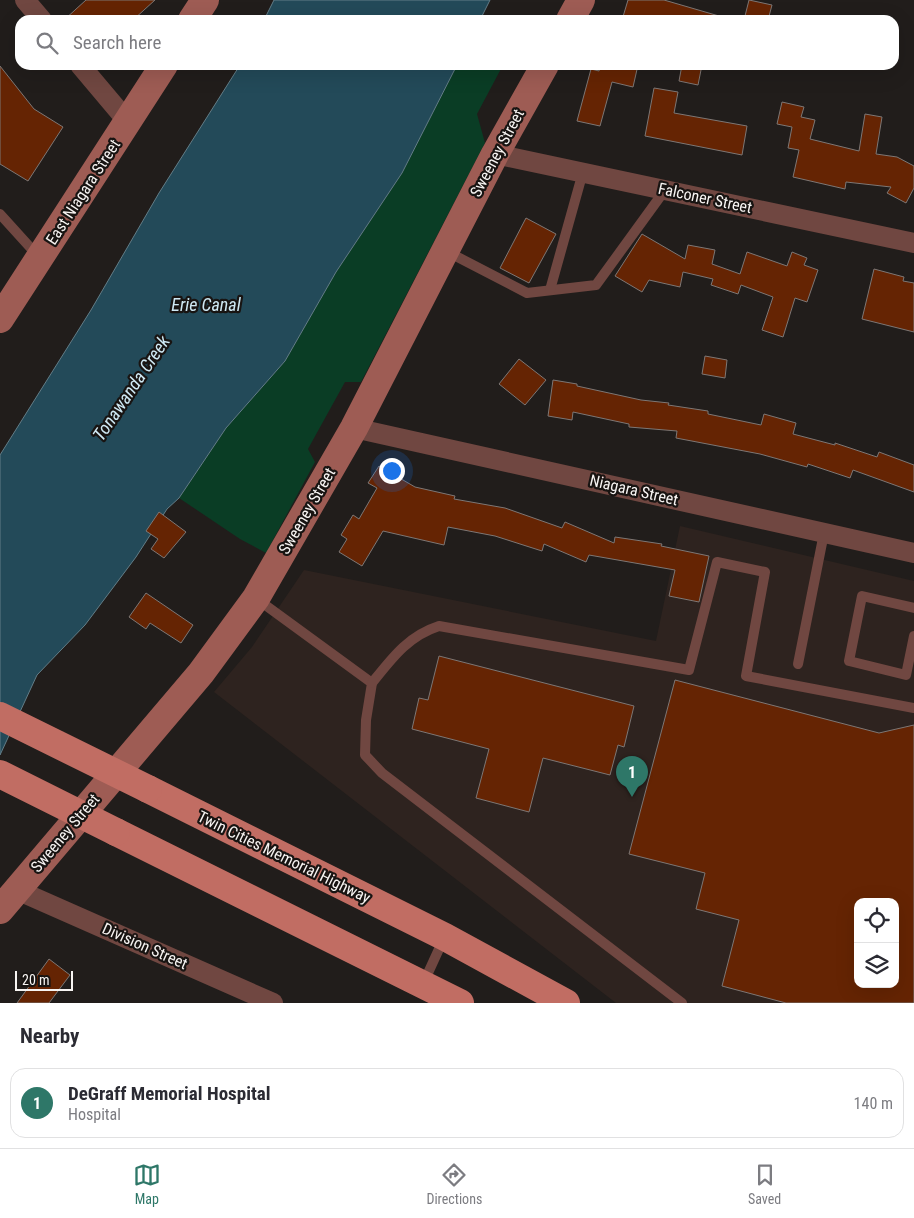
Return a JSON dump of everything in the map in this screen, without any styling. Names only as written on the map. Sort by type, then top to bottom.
[{"type":"main road","name":"Twin Cities Memorial Highway","points":[[0,716],[444,937],[566,1003]]},
{"type":"main road","points":[[0,774],[460,1003]]},
{"type":"street","points":[[26,0],[38,15]]},
{"type":"street","points":[[195,15],[205,0]]},
{"type":"street","points":[[573,15],[581,0]]},
{"type":"street","points":[[84,70],[128,122]]},
{"type":"street","name":"East Niagara Street","points":[[0,319],[161,70]]},
{"type":"street","name":"Sweeney Street","points":[[9,900],[201,673],[256,598],[354,428],[495,154],[542,70]]},
{"type":"street","name":"Falconer Street","points":[[495,154],[914,243]]},
{"type":"street","name":"Niagara Street","points":[[354,428],[914,553]]},
{"type":"street","name":"Division Street","points":[[9,900],[273,1003]]},
{"type":"lane","points":[[550,290],[583,172]]},
{"type":"lane","points":[[445,250],[526,293],[596,285],[665,190]]},
{"type":"lane","points":[[0,214],[40,258]]},
{"type":"lane","points":[[798,664],[824,533]]},
{"type":"lane","points":[[682,1003],[382,773],[365,755],[366,720],[372,683],[397,652],[421,632],[439,626],[689,670],[717,562],[765,572],[746,676],[914,708]]},
{"type":"lane","points":[[914,608],[862,596],[849,661],[906,674],[914,636]]},
{"type":"lane","points":[[256,598],[372,683]]},
{"type":"lane","points":[[423,985],[444,937]]},
{"type":"shaded area","points":[[680,526],[914,581],[914,1003],[616,1003],[214,692],[252,647],[304,570],[656,641]]},
{"type":"green space","points":[[454,70],[500,70],[477,114],[485,143],[361,382],[345,382],[308,449],[315,462],[266,553],[240,539],[179,498],[226,428],[285,361],[336,272],[402,173]]},
{"type":"water","points":[[274,0],[490,0],[482,15],[266,15]]},
{"type":"water","name":"Erie Canal","points":[[237,70],[454,70],[402,173],[336,272],[285,361],[226,428],[179,498],[167,509],[136,557],[85,625],[37,675],[0,755],[0,455],[91,310],[159,193]]},
{"type":"building","points":[[86,0],[155,0],[138,15],[70,15]]},
{"type":"building","points":[[628,0],[664,0],[716,15],[624,15]]},
{"type":"building","points":[[749,0],[772,5],[769,15],[745,15]]},
{"type":"building","points":[[0,66],[34,109],[63,127],[28,181],[0,164]]},
{"type":"building","points":[[591,70],[637,70],[633,87],[612,82],[600,126],[577,121]]},
{"type":"building","points":[[681,70],[701,70],[698,85],[679,81]]},
{"type":"building","points":[[654,88],[678,92],[674,113],[747,126],[742,155],[645,136]]},
{"type":"building","points":[[782,102],[804,107],[801,117],[815,120],[810,139],[859,151],[865,114],[882,117],[876,154],[897,157],[914,166],[914,188],[906,203],[887,193],[891,187],[846,182],[845,189],[793,177],[799,150],[788,148],[792,127],[777,124]]},
{"type":"building","points":[[526,218],[556,234],[529,283],[500,268]]},
{"type":"building","points":[[642,234],[685,259],[688,245],[715,250],[712,264],[740,274],[747,252],[787,266],[792,252],[807,258],[804,265],[818,270],[807,302],[795,298],[783,337],[762,330],[773,297],[741,285],[738,294],[711,285],[713,279],[683,272],[680,287],[649,280],[642,292],[615,276]]},
{"type":"building","points":[[874,269],[904,277],[903,281],[914,283],[914,332],[862,319]]},
{"type":"building","points":[[705,356],[727,360],[725,378],[702,374]]},
{"type":"building","points":[[519,359],[546,380],[525,405],[499,384]]},
{"type":"building","points":[[553,380],[641,400],[669,403],[668,405],[708,411],[708,414],[761,425],[764,414],[796,423],[793,434],[835,445],[835,443],[877,457],[879,452],[914,465],[914,492],[853,470],[850,478],[808,464],[807,467],[760,454],[676,438],[677,431],[629,427],[629,424],[573,412],[572,420],[548,416]]},
{"type":"building","points":[[379,466],[415,487],[455,496],[454,499],[505,508],[562,528],[565,522],[614,543],[615,537],[662,544],[661,546],[709,556],[699,602],[669,596],[675,570],[589,555],[586,562],[544,544],[542,551],[495,536],[448,527],[444,545],[383,531],[362,566],[339,552],[347,539],[341,535],[353,515],[359,519],[377,488],[368,483]]},
{"type":"building","points":[[159,512],[186,532],[164,558],[151,549],[158,539],[146,531]]},
{"type":"building","points":[[146,593],[193,625],[181,643],[150,623],[146,629],[129,617]]},
{"type":"building","points":[[439,656],[634,706],[624,747],[618,745],[610,775],[543,758],[529,812],[476,798],[489,749],[412,729],[419,698],[428,700]]},
{"type":"building","points":[[675,680],[879,733],[914,725],[914,1003],[786,1003],[722,986],[739,920],[696,909],[705,873],[629,854]]},
{"type":"building","points":[[49,959],[70,975],[49,1003],[17,1003]]},
{"type":"place","name":"DeGraff Memorial Hospital","points":[[632,797]]},
{"type":"water label","name":"Tonawanda Creek","points":[[131,388]]}]
